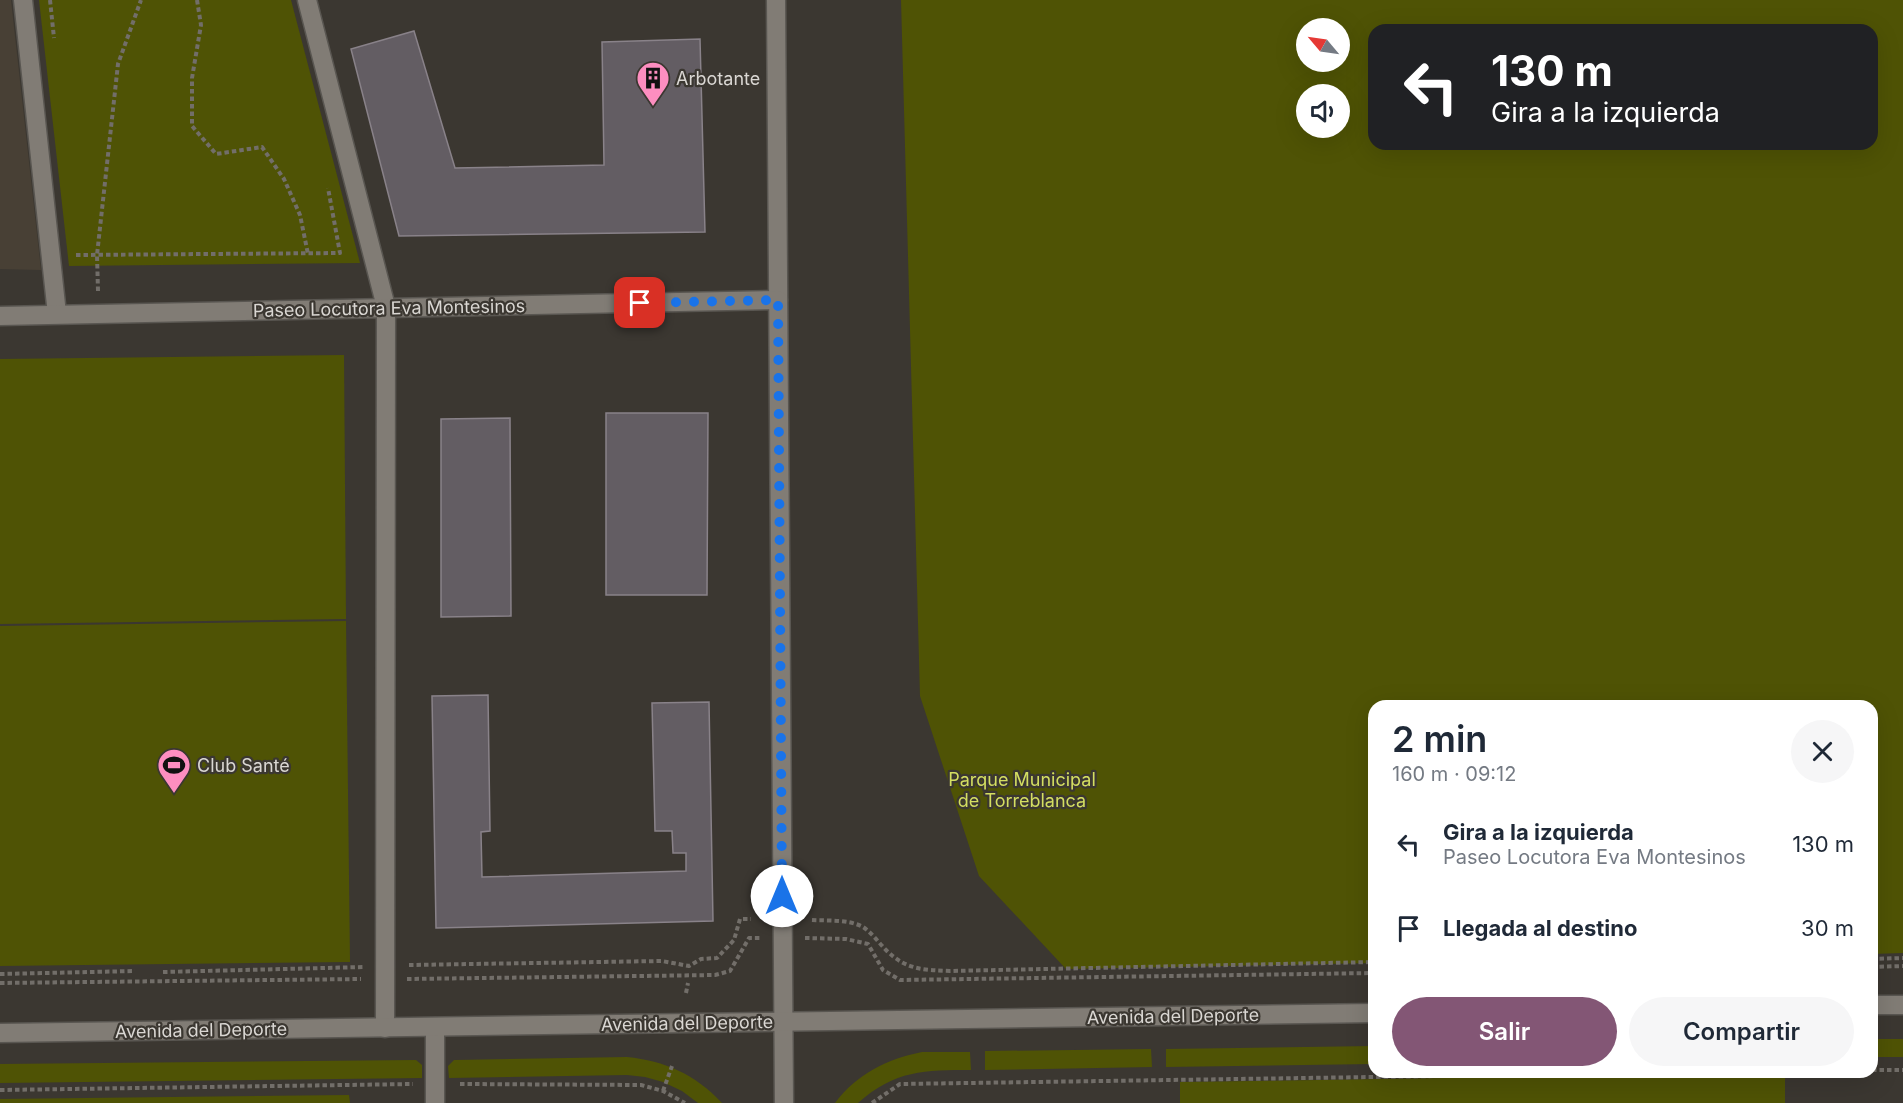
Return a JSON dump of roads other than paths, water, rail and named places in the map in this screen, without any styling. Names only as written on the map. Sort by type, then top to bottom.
[{"type":"street","points":[[23,0],[57,315]]},
{"type":"street","points":[[307,0],[386,308],[385,1028]]},
{"type":"street","points":[[776,0],[784,1103]]},
{"type":"street","name":"Paseo Locutora Eva Montesinos","points":[[0,316],[778,300]]},
{"type":"street","points":[[1878,1005],[1903,1005]]},
{"type":"street","name":"Avenida del Deporte","points":[[0,1033],[1368,1013]]},
{"type":"street","points":[[435,1027],[435,1103]]},
{"type":"place","name":"Arbotante","points":[[653,107]]},
{"type":"place","name":"Club Santé","points":[[174,794]]},
{"type":"park label","name":"Parque Municipal de Torreblanca","points":[[1022,789]]}]
